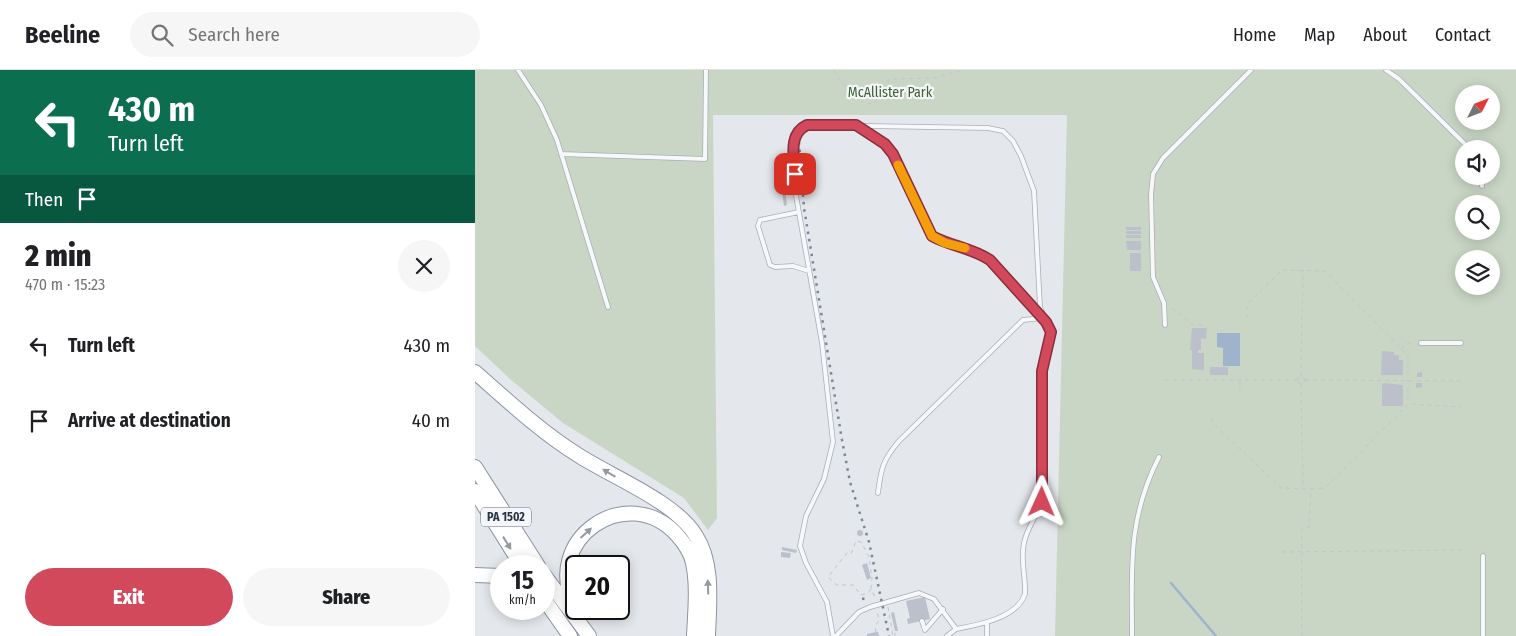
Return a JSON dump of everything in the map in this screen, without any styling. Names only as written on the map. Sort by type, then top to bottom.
[{"type":"highway","points":[[475,372],[523,413],[577,454],[669,507],[685,521],[697,536],[705,559],[709,590],[708,636]]},
{"type":"highway","name":"PA 1502","points":[[475,467],[531,555]]},
{"type":"highway","name":"PA 1502","points":[[475,491],[515,555]]},
{"type":"highway","points":[[572,555],[578,541],[601,521],[615,515],[641,515],[656,518],[683,542],[690,554],[695,580],[694,636]]},
{"type":"highway","points":[[475,575],[490,576]]},
{"type":"highway","points":[[555,590],[590,636]]},
{"type":"highway","points":[[555,615],[570,636]]},
{"type":"highway","points":[[582,620],[590,636]]},
{"type":"lane","points":[[518,70],[541,105],[561,154],[609,306]]},
{"type":"lane","points":[[561,154],[705,159],[707,70]]},
{"type":"lane","points":[[1165,325],[1164,303],[1153,277],[1153,174],[1163,158],[1251,70]]},
{"type":"lane","points":[[1386,70],[1399,79],[1461,140]]},
{"type":"lane","points":[[834,636],[827,602],[806,563],[801,546],[801,530],[823,479],[833,442],[822,343],[795,190],[795,134],[807,125],[987,128],[1003,131],[1013,141],[1021,156],[1034,191],[1038,292],[1040,307],[1051,332],[1042,371],[1043,495],[1040,508],[1024,542],[1022,569],[1025,594],[1017,606],[987,623],[957,628],[947,636]]},
{"type":"lane","points":[[856,125],[885,144],[893,154],[932,236],[945,243],[981,254],[990,260],[1046,322]]},
{"type":"lane","points":[[799,212],[768,217],[760,220],[758,226],[770,265],[775,267],[793,266],[809,271]]},
{"type":"lane","points":[[878,493],[881,469],[885,458],[899,441],[1023,320],[1042,318]]},
{"type":"lane","points":[[1421,343],[1461,343]]},
{"type":"lane","points":[[1132,636],[1132,544],[1138,510],[1149,478],[1159,457]]},
{"type":"lane","points":[[1483,556],[1483,636]]},
{"type":"lane","points":[[834,636],[859,612],[876,605],[916,594],[928,595],[957,628]]},
{"type":"lane","points":[[916,594],[917,599]]},
{"type":"lane","points":[[922,621],[925,630],[943,610]]},
{"type":"lane","points":[[987,623],[987,636]]},
{"type":"path","points":[[834,70],[839,79],[865,104],[875,103],[884,92],[889,79],[933,78],[963,70]]},
{"type":"path","points":[[1211,418],[1216,426],[1281,488],[1311,489],[1325,488],[1408,404],[1408,356],[1325,271],[1282,270],[1247,304],[1247,318]]},
{"type":"path","points":[[1298,380],[1301,376],[1303,270]]},
{"type":"path","points":[[1164,303],[1192,324],[1207,326]]},
{"type":"path","points":[[1401,350],[1408,343],[1421,343]]},
{"type":"path","points":[[1301,376],[1305,380],[1461,381]]},
{"type":"path","points":[[1165,380],[1298,380]]},
{"type":"path","points":[[1298,380],[1301,384],[1303,489]]},
{"type":"path","points":[[1301,384],[1305,380]]},
{"type":"path","points":[[1240,381],[1240,394]]},
{"type":"path","points":[[1408,404],[1461,407]]},
{"type":"path","points":[[1303,636],[1302,529],[1309,527],[1311,489]]},
{"type":"path","points":[[871,589],[865,595],[861,595],[853,585],[837,585],[828,577],[843,557],[847,553],[851,554],[856,541],[861,542],[869,556],[872,579],[871,589],[879,620],[875,626],[876,632]]},
{"type":"path","points":[[1282,552],[1461,550]]},
{"type":"path","points":[[887,602],[894,635]]},
{"type":"path","points":[[892,629],[893,624]]},
{"type":"green space","name":"McAllister Park","points":[[475,70],[1516,70],[1516,636],[1055,636],[1067,115],[713,115],[717,518],[708,530],[684,498],[563,423],[510,379],[475,346]]},
{"type":"water","points":[[1217,333],[1240,333],[1240,366],[1223,366],[1223,348],[1217,347]]},
{"type":"building","points":[[785,190],[787,205],[784,206],[782,191]]},
{"type":"building","points":[[1126,227],[1141,227],[1141,230],[1126,230]]},
{"type":"building","points":[[1126,231],[1141,231],[1141,234],[1126,234]]},
{"type":"building","points":[[1126,235],[1141,235],[1141,238],[1126,238]]},
{"type":"building","points":[[1126,241],[1141,241],[1141,250],[1127,250]]},
{"type":"building","points":[[1130,253],[1141,253],[1141,271],[1130,271]]},
{"type":"building","points":[[1192,328],[1207,328],[1206,339],[1201,338],[1201,350],[1198,350],[1198,353],[1204,353],[1204,370],[1192,369],[1192,350],[1190,350]]},
{"type":"building","points":[[1382,351],[1394,352],[1394,355],[1399,355],[1399,360],[1403,360],[1403,375],[1381,375]]},
{"type":"building","points":[[1210,367],[1228,367],[1228,375],[1210,375]]},
{"type":"building","points":[[1422,372],[1422,377],[1417,377],[1417,373]]},
{"type":"building","points":[[1384,383],[1403,385],[1403,406],[1382,406],[1382,385]]},
{"type":"building","points":[[1416,383],[1422,383],[1422,387],[1416,388]]},
{"type":"building","points":[[860,530],[863,533],[860,536],[857,533]]},
{"type":"building","points":[[782,547],[797,550],[796,553],[782,550]]},
{"type":"building","points":[[781,552],[791,553],[790,558],[781,557]]},
{"type":"building","points":[[867,563],[871,578],[867,580],[862,565]]},
{"type":"building","points":[[925,597],[930,619],[908,624],[907,619],[910,618],[906,601]]},
{"type":"building","points":[[894,612],[898,631],[895,631],[891,613]]},
{"type":"building","points":[[878,632],[879,636],[867,636],[867,634]]},
{"type":"waterway","points":[[1171,583],[1216,636]]},
{"type":"railway","points":[[799,142],[804,208],[842,440],[850,482],[869,542],[889,636]]},
{"type":"railway","points":[[862,599],[867,598]]},
{"type":"slow traffic","points":[[898,165],[917,200],[925,226],[932,236],[945,243],[965,248]]},
{"type":"route","points":[[795,174],[794,140],[795,134],[800,128],[807,125],[856,125],[885,144],[893,154],[917,200],[925,226],[932,236],[945,243],[981,254],[990,260],[999,267],[1046,322],[1051,332],[1042,371],[1042,502]]}]
